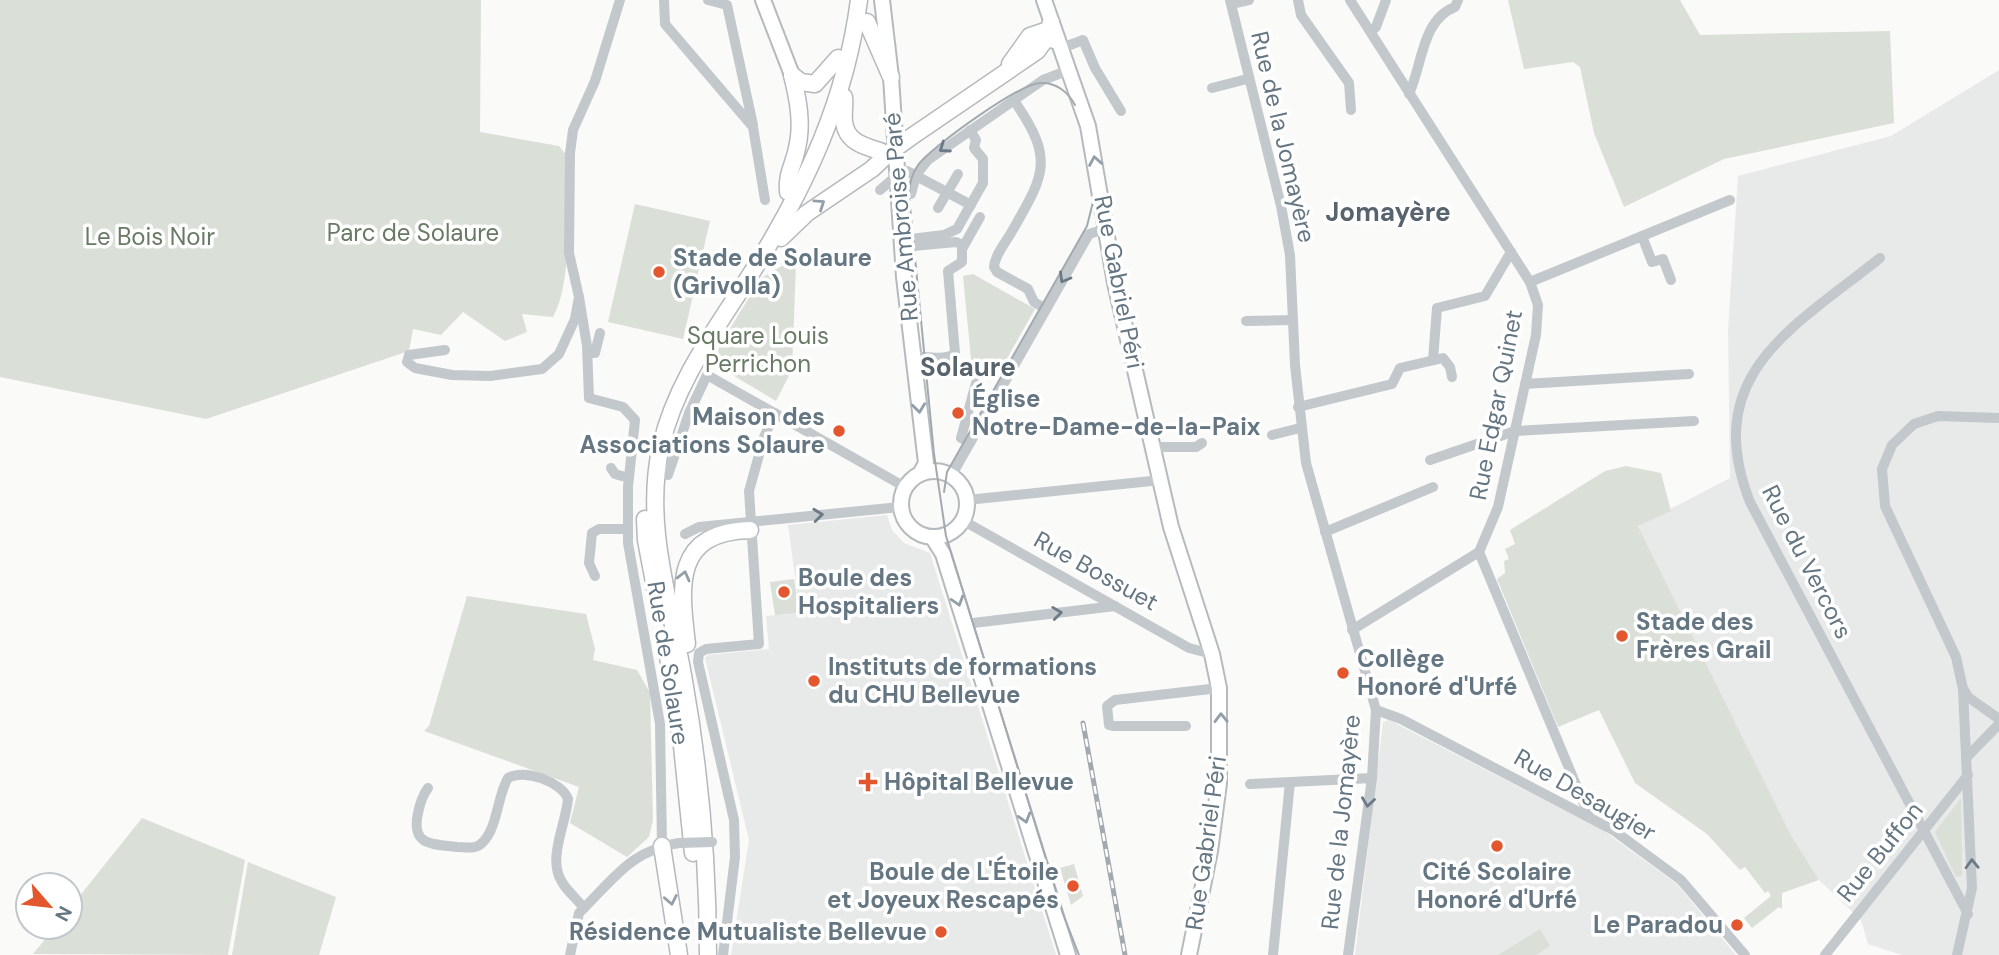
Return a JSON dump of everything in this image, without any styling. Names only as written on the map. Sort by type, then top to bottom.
[{"type":"highway","points":[[697,955],[693,854],[682,746],[646,540],[645,489],[650,446],[664,402],[683,364],[788,192],[818,125],[838,58],[849,0]]},
{"type":"highway","points":[[708,955],[702,830],[693,741],[656,536],[657,467],[666,429],[680,391],[768,247],[815,161],[842,86],[859,0]]},
{"type":"highway","points":[[867,22],[891,77]]},
{"type":"highway","points":[[768,247],[781,239],[807,213],[872,169],[888,153],[1004,71],[1037,51],[1059,46]]},
{"type":"highway","points":[[792,75],[801,82],[815,84],[838,58]]},
{"type":"highway","points":[[788,192],[786,178],[799,134],[798,101],[792,75]]},
{"type":"highway","points":[[842,86],[844,125],[847,133],[861,145],[888,153]]},
{"type":"highway","points":[[693,741],[694,704],[681,586],[685,568],[693,552],[706,540],[721,533],[750,526]]},
{"type":"highway","points":[[662,846],[679,955]]},
{"type":"main road","points":[[763,0],[792,75]]},
{"type":"main road","name":"Rue Ambroise Paré","points":[[882,0],[891,77],[896,171],[905,196],[902,244],[926,463],[920,474]]},
{"type":"main road","name":"Rue Gabriel Péri","points":[[1044,0],[1093,146],[1105,229],[1171,527],[1212,654],[1219,688],[1219,783],[1210,851],[1189,955]]},
{"type":"main road","points":[[936,470],[949,473],[963,486],[967,500],[962,520],[946,536],[933,538],[912,529],[900,507],[905,487],[920,474],[936,470]]},
{"type":"main road","points":[[933,538],[943,554],[1068,955]]},
{"type":"street","name":"Rue de Solaure","points":[[589,566],[590,536],[606,528],[629,478],[635,420],[623,407],[589,398],[588,353],[569,253],[570,153],[573,130],[595,81],[620,0]]},
{"type":"street","points":[[664,0],[665,24],[753,127]]},
{"type":"street","points":[[708,0],[727,5],[753,127],[765,200]]},
{"type":"street","points":[[1231,2],[1249,0]]},
{"type":"street","points":[[1298,0],[1301,15],[1349,83],[1352,110]]},
{"type":"street","name":"Rue Edgar Quinet","points":[[1350,0],[1530,282],[1538,305],[1536,335],[1498,507],[1479,552]]},
{"type":"street","points":[[1371,31],[1376,27],[1385,0]]},
{"type":"street","points":[[1409,94],[1433,27],[1443,12],[1455,7],[1458,0]]},
{"type":"street","name":"Rue de la Jomayère","points":[[1231,2],[1247,79],[1281,206],[1290,255],[1298,407],[1306,463],[1376,710],[1372,778],[1348,955]]},
{"type":"street","points":[[905,196],[928,160],[1043,80],[1059,46],[1083,40],[1095,68],[1121,111]]},
{"type":"street","points":[[1212,88],[1247,79]]},
{"type":"street","points":[[1017,104],[1034,133],[1042,170],[1035,191],[994,267],[997,272],[1028,289],[1034,302],[1046,310]]},
{"type":"street","points":[[902,244],[944,235],[957,229],[983,183],[983,159],[974,148],[976,140],[970,131]]},
{"type":"street","points":[[896,171],[916,175],[971,205]]},
{"type":"street","points":[[938,208],[957,174]]},
{"type":"street","points":[[1530,282],[1730,200]]},
{"type":"street","points":[[914,357],[929,355],[943,358],[954,353],[948,273],[951,266],[962,262],[963,245],[980,217]]},
{"type":"street","points":[[949,473],[954,471],[1089,234],[1105,229]]},
{"type":"street","points":[[1642,236],[1652,262],[1663,259],[1671,280]]},
{"type":"street","points":[[902,244],[957,242],[963,245]]},
{"type":"street","points":[[1433,360],[1437,308],[1485,296],[1511,252]]},
{"type":"street","name":"Rue du Vercors","points":[[1880,258],[1785,334],[1754,370],[1738,405],[1735,438],[1737,469],[1750,502],[1923,834],[1968,914]]},
{"type":"street","points":[[444,349],[409,355],[407,362],[415,368],[452,375],[490,376],[542,369],[559,354],[569,335],[579,297]]},
{"type":"street","points":[[1246,321],[1293,320]]},
{"type":"street","points":[[588,353],[595,352],[600,333]]},
{"type":"street","points":[[1298,407],[1392,384],[1400,368],[1443,358],[1450,367],[1452,377]]},
{"type":"street","points":[[1525,384],[1689,374]]},
{"type":"street","points":[[668,475],[689,413],[707,375],[905,487]]},
{"type":"street","points":[[970,443],[961,438],[976,383]]},
{"type":"street","points":[[723,955],[734,820],[698,662],[699,653],[706,649],[759,644],[749,491],[764,437],[775,413]]},
{"type":"street","points":[[1957,955],[1968,914],[1972,878],[1963,689],[1956,657],[1885,506],[1882,469],[1892,445],[1914,424],[1938,416],[1999,418]]},
{"type":"street","points":[[1430,460],[1515,430],[1695,421]]},
{"type":"street","points":[[1272,435],[1300,428]]},
{"type":"street","points":[[1154,447],[1196,447],[1202,443]]},
{"type":"street","points":[[614,469],[629,478]]},
{"type":"street","points":[[967,500],[1161,480]]},
{"type":"street","points":[[1325,532],[1433,487]]},
{"type":"street","points":[[685,534],[699,527],[750,526],[900,507]]},
{"type":"street","name":"Rue Bossuet","points":[[962,520],[1189,648],[1212,654]]},
{"type":"street","name":"Rue de Solaure","points":[[606,528],[654,681],[660,724],[662,846]]},
{"type":"street","points":[[1352,630],[1479,552],[1589,816]]},
{"type":"street","points":[[965,624],[1116,606]]},
{"type":"street","points":[[641,662],[646,676],[654,681]]},
{"type":"street","name":"Rue Gabriel Péri","points":[[1186,726],[1109,725],[1107,706],[1115,700],[1219,688]]},
{"type":"street","points":[[1963,689],[1968,697],[1999,719]]},
{"type":"street","name":"Rue Desaugier","points":[[1376,710],[1401,719],[1589,816],[1681,880],[1745,955]]},
{"type":"street","points":[[1966,758],[1999,724]]},
{"type":"street","points":[[428,788],[415,826],[418,836],[427,843],[473,848],[480,846],[488,834],[508,778],[524,773],[561,788],[568,799],[558,848],[559,873],[561,881],[584,908]]},
{"type":"street","name":"Rue Buffon","points":[[1825,955],[1968,775]]},
{"type":"street","points":[[1250,783],[1372,778]]},
{"type":"street","points":[[1273,955],[1290,782]]},
{"type":"street","points":[[570,955],[579,913],[637,856],[662,846],[680,843],[734,840]]},
{"type":"shaded area","points":[[1999,70],[1999,955],[1902,955],[1868,944],[1861,920],[1819,880],[1791,835],[1638,526],[1730,478],[1728,330],[1738,176],[1891,136]]},
{"type":"shaded area","name":"Hôpital Bellevue","points":[[887,515],[892,530],[904,543],[930,553],[1056,955],[731,955],[749,840],[705,658],[708,655],[769,649],[766,616],[800,613],[788,525]]},
{"type":"shaded area","name":"Cité Scolaire Honoré d'Urfé","points":[[1389,720],[1601,829],[1677,884],[1736,955],[1355,955],[1383,722]]},
{"type":"green space","name":"Le Bois Noir","points":[[0,0],[481,0],[480,132],[559,146],[567,156],[566,262],[560,301],[553,317],[522,314],[527,332],[505,341],[463,312],[441,335],[413,329],[409,351],[206,419],[0,377]]},
{"type":"green space","points":[[1508,0],[1680,0],[1700,35],[1890,31],[1894,123],[1724,159],[1624,207],[1594,133],[1580,67],[1573,62],[1524,69]]},
{"type":"green space","name":"Stade de Solaure (Grivolla)","points":[[635,204],[710,221],[683,339],[608,322]]},
{"type":"green space","name":"Square Louis Perrichon","points":[[787,263],[796,264],[792,370],[776,401],[714,364],[720,345],[761,278]]},
{"type":"green space","points":[[973,274],[1035,309],[997,376],[972,369],[963,276]]},
{"type":"green space","points":[[1626,466],[1661,473],[1671,511],[1638,526],[1791,835],[1819,880],[1782,893],[1782,909],[1779,907],[1752,928],[1744,918],[1771,896],[1768,891],[1765,893],[1745,867],[1740,870],[1707,834],[1635,783],[1599,710],[1558,727],[1497,579],[1505,573],[1504,561],[1509,559],[1505,549],[1515,544],[1510,530],[1605,471]]},
{"type":"green space","name":"Boule des Hospitaliers","points":[[794,579],[800,613],[775,615],[770,582]]},
{"type":"green space","points":[[467,596],[586,614],[595,649],[593,660],[637,670],[650,693],[653,820],[649,837],[627,857],[570,823],[579,787],[424,731],[429,726]]},
{"type":"green space","points":[[1961,798],[1962,876],[1956,877],[1935,832]]},
{"type":"green space","points":[[142,818],[245,860],[228,955],[33,954],[44,941],[84,941],[84,890]]},
{"type":"green space","points":[[248,862],[336,897],[319,955],[232,955]]},
{"type":"green space","name":"Boule de L'Étoile et Joyeux Rescapés","points":[[1074,864],[1083,896],[1071,905],[1060,868]]},
{"type":"green space","points":[[1540,929],[1550,946],[1536,955],[1498,955]]},
{"type":"tram line","points":[[1075,105],[1061,89],[1046,83],[1029,86],[1014,94],[976,118],[926,156],[914,173],[909,196],[934,454],[946,536],[1063,914],[1079,955]]},
{"type":"tram line","points":[[944,492],[947,472],[1087,226],[1094,198]]},
{"type":"railway","points":[[1083,723],[1125,955]]},
{"type":"place","name":"Stade de Solaure (Grivolla)","points":[[659,272]]},
{"type":"place","name":"Église Notre-Dame-de-la-Paix","points":[[958,413]]},
{"type":"place","name":"Maison des Associations Solaure","points":[[839,431]]},
{"type":"place","name":"Boule des Hospitaliers","points":[[784,592]]},
{"type":"place","name":"Stade des Frères Grail","points":[[1622,636]]},
{"type":"place","name":"Collège Honoré d'Urfé","points":[[1343,673]]},
{"type":"place","name":"Instituts de formations du CHU Bellevue","points":[[814,681]]},
{"type":"place","name":"Hôpital Bellevue","points":[[868,782]]},
{"type":"place","name":"Cité Scolaire Honoré d'Urfé","points":[[1497,846]]},
{"type":"place","name":"Boule de L'Étoile et Joyeux Rescapés","points":[[1073,886]]},
{"type":"place","name":"Le Paradou","points":[[1737,925]]},
{"type":"place","name":"Résidence Mutualiste Bellevue","points":[[941,932]]},
{"type":"district","name":"Jomayère","points":[[1388,212]]},
{"type":"district","name":"Solaure","points":[[968,367]]},
{"type":"park label","name":"Parc de Solaure","points":[[413,233]]}]
